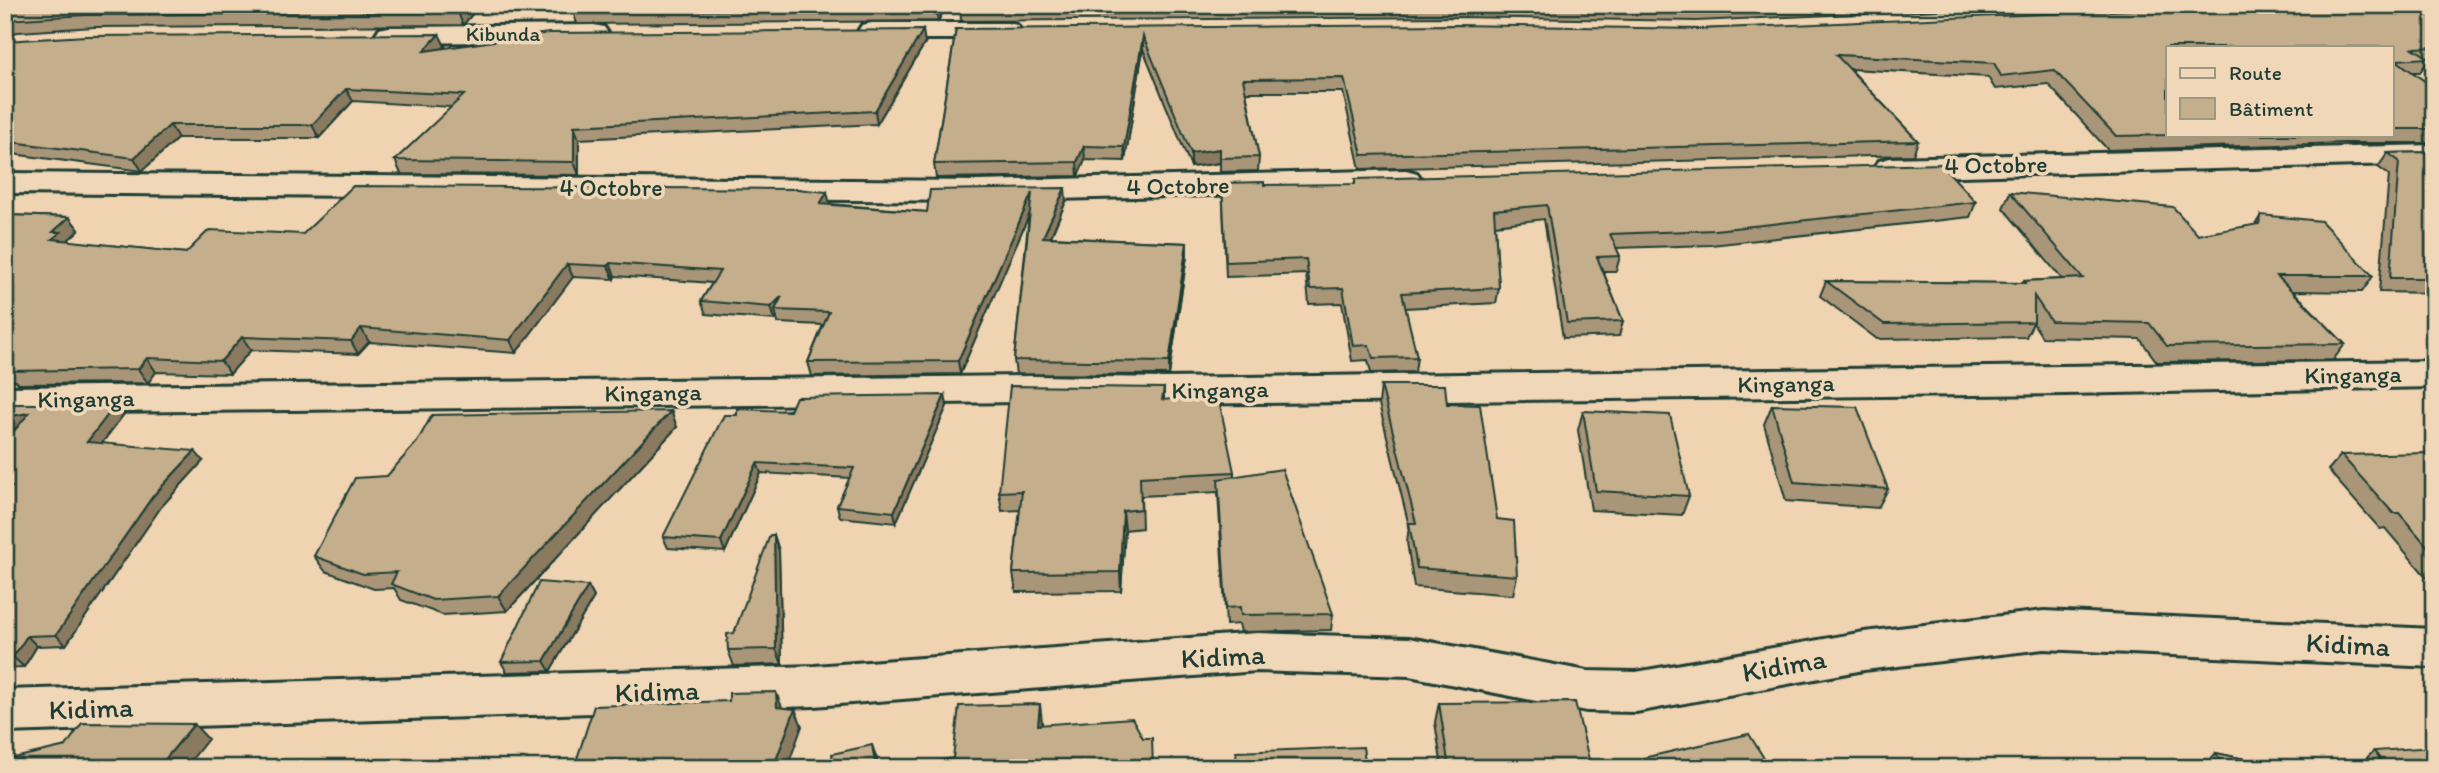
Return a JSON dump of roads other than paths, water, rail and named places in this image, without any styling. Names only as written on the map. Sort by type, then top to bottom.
[{"type":"street","points":[[847,32],[1027,31]]},
{"type":"street","name":"Kibunda","points":[[359,35],[625,33]]},
{"type":"street","name":"4 Octobre","points":[[1861,168],[2434,154]]},
{"type":"street","name":"4 Octobre","points":[[5,183],[981,191],[1442,179]]},
{"type":"street","name":"Kinganga","points":[[5,400],[2065,381],[2434,374]]},
{"type":"street","name":"Kidima","points":[[5,711],[814,686],[1257,652],[1409,657],[1587,691],[1636,692],[1864,651],[2044,630],[2434,648]]}]
